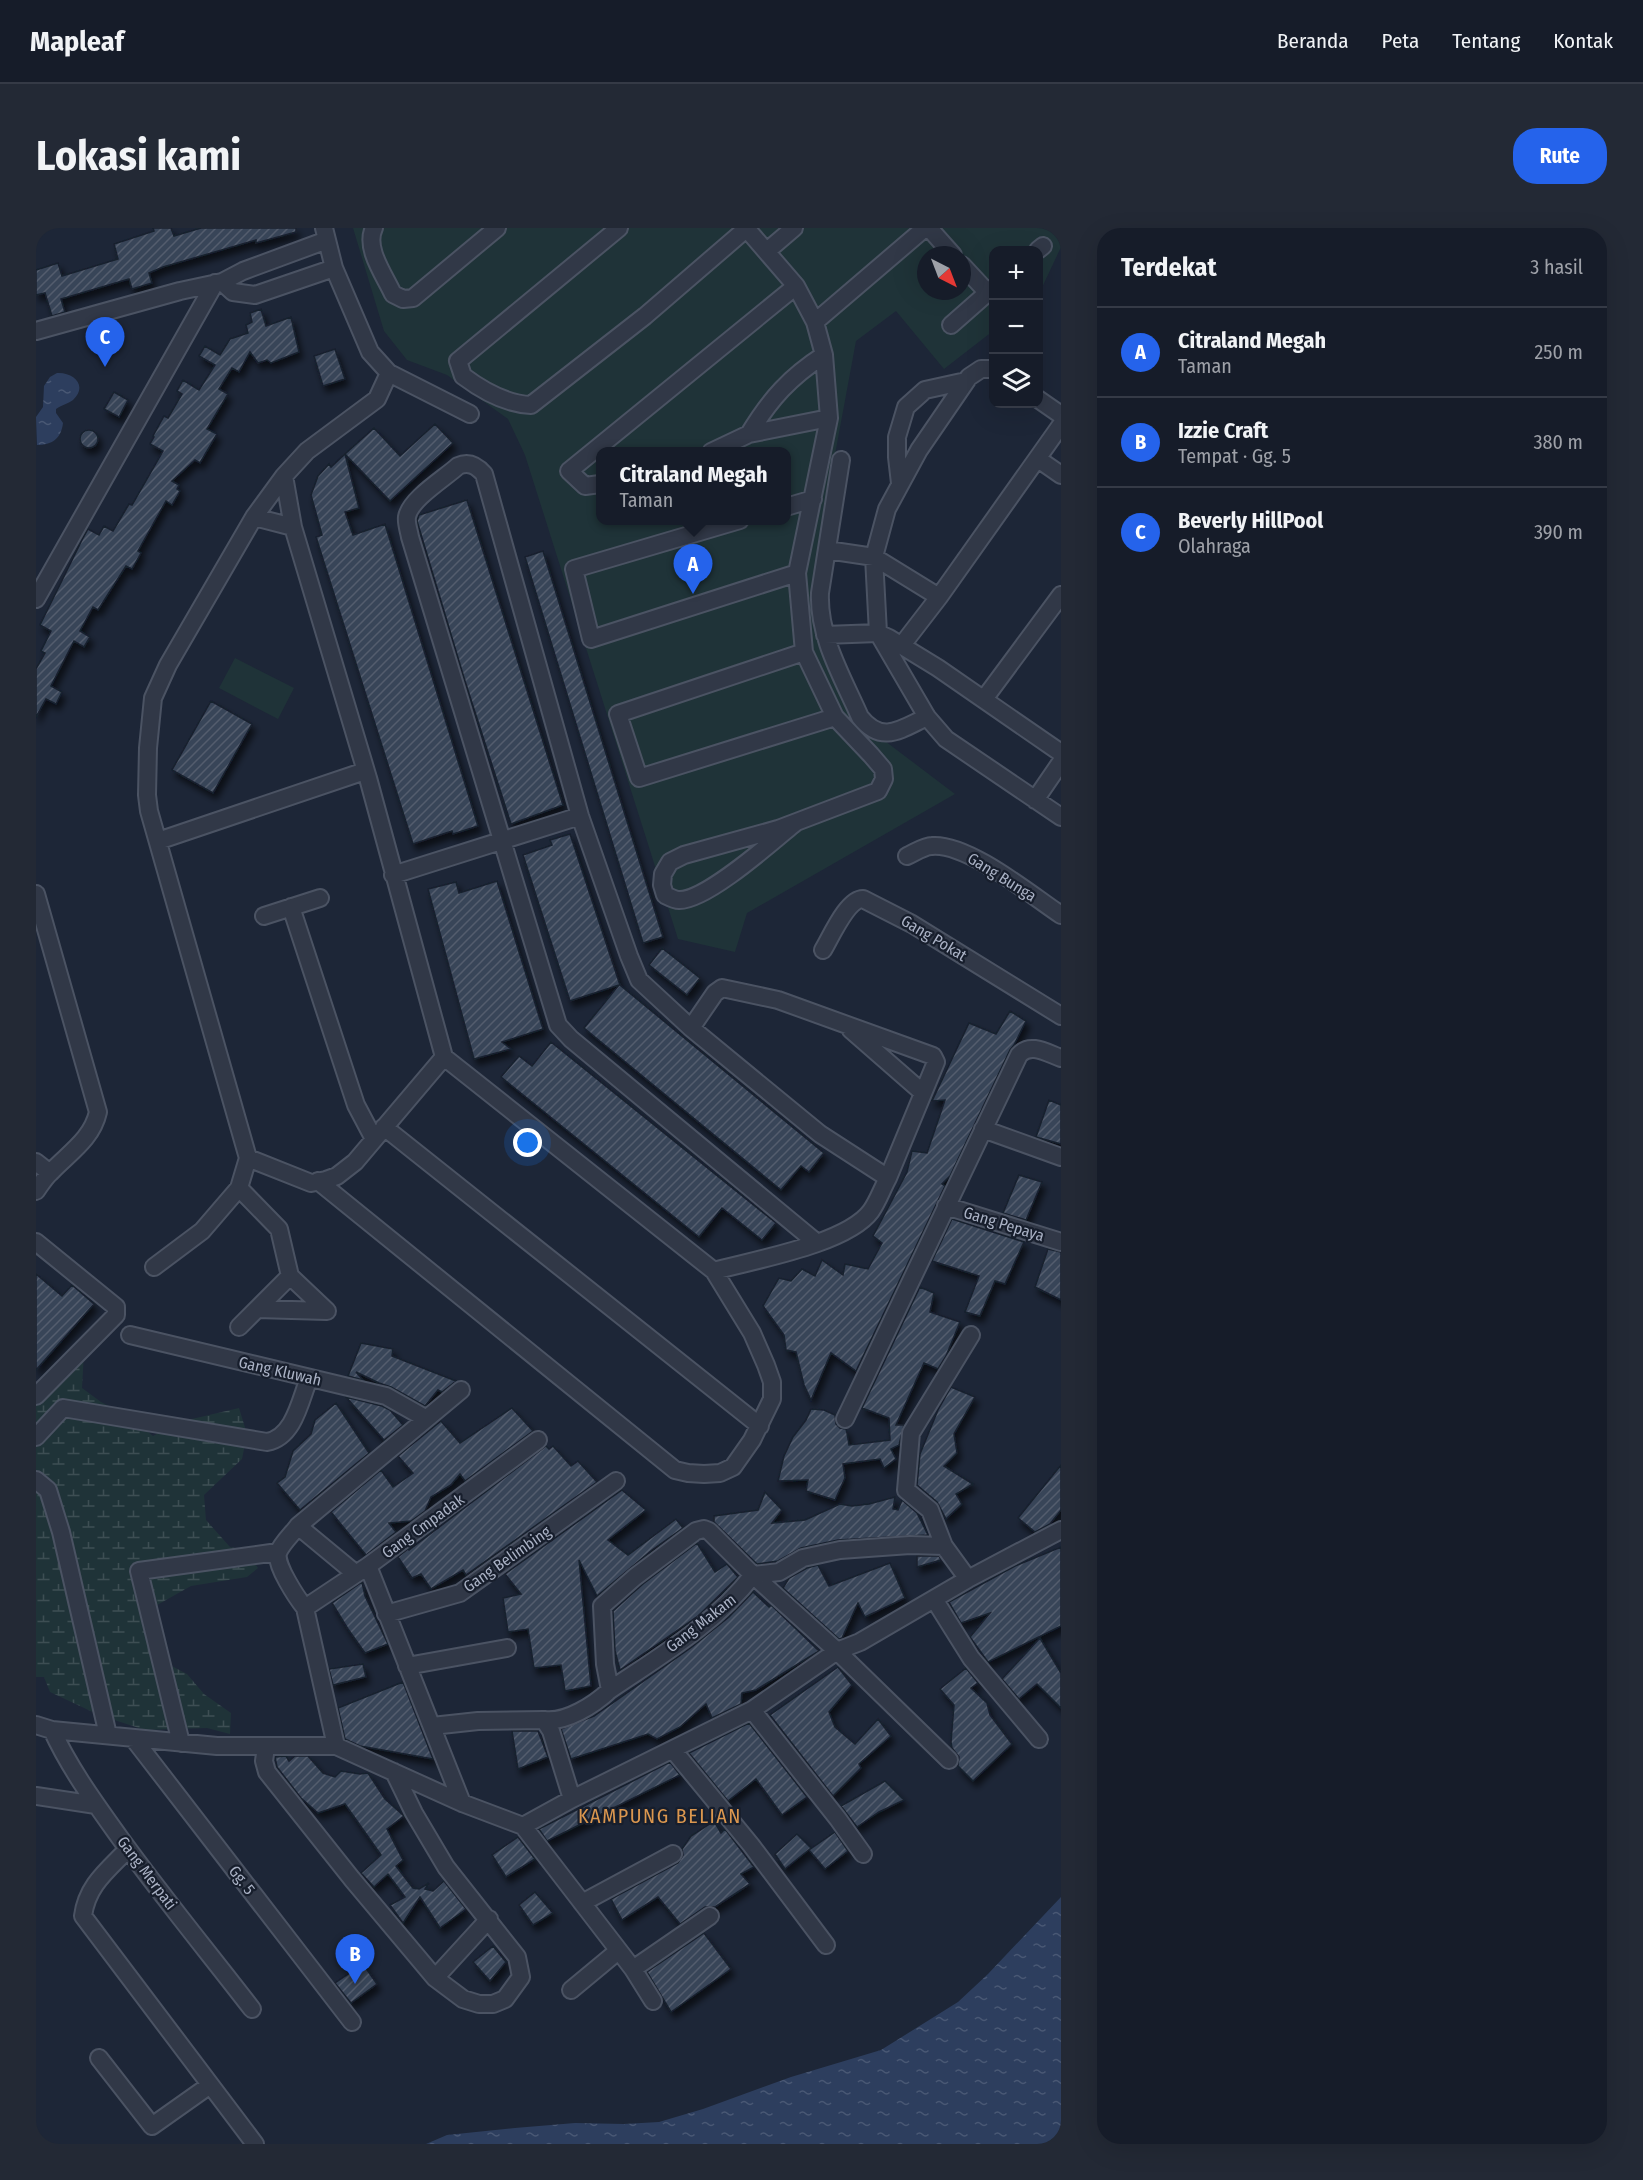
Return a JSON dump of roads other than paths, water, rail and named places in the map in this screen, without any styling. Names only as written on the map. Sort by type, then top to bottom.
[{"type":"street","points":[[374,228],[371,234],[371,246],[393,294],[403,299],[413,298],[497,228]]},
{"type":"street","points":[[619,228],[458,362],[463,376],[489,393],[518,405],[531,405],[645,316],[746,229],[796,285],[815,322],[824,355],[829,418],[797,573],[804,652],[835,717],[871,754],[883,770],[884,779],[878,791],[795,823],[684,855],[670,862],[663,874],[662,885],[665,895],[679,900],[701,893],[762,851],[795,823]]},
{"type":"street","points":[[767,251],[794,228]]},
{"type":"street","points":[[815,322],[927,228],[944,246]]},
{"type":"street","points":[[36,332],[219,282],[325,234],[334,268],[370,352],[389,373],[470,414]]},
{"type":"street","points":[[219,282],[233,292],[255,295],[334,268]]},
{"type":"street","points":[[971,273],[989,289]]},
{"type":"street","points":[[36,599],[219,282]]},
{"type":"street","points":[[599,447],[796,285]]},
{"type":"street","points":[[951,325],[989,293]]},
{"type":"street","points":[[749,434],[765,409],[794,377],[824,355]]},
{"type":"street","points":[[989,368],[976,371],[966,381],[919,450],[887,509],[874,557],[878,633],[927,717],[946,739],[1061,817]]},
{"type":"street","points":[[154,1267],[202,1231],[239,1188],[248,1158],[149,810],[148,748],[153,698],[168,665],[254,517],[284,476],[307,451],[377,399],[389,373]]},
{"type":"street","points":[[900,483],[897,437],[906,407],[925,390],[966,381]]},
{"type":"street","points":[[1043,402],[1061,415]]},
{"type":"street","points":[[722,447],[749,434],[829,418]]},
{"type":"street","points":[[902,645],[939,597],[1061,425]]},
{"type":"street","points":[[596,449],[569,471],[585,486],[596,485]]},
{"type":"street","points":[[1038,459],[1061,474]]},
{"type":"street","points":[[841,460],[819,604],[825,635],[860,717],[868,728],[886,733],[899,730],[927,717]]},
{"type":"street","points":[[817,1243],[571,1039],[558,1024],[501,841],[406,518],[411,508],[428,490],[458,466],[472,464],[484,474],[580,816],[628,956],[639,980],[690,1028],[820,1134],[888,1178]]},
{"type":"street","points":[[284,476],[293,527],[365,771],[444,1057],[714,1271],[752,1333],[772,1382],[772,1399],[743,1455],[734,1467],[720,1473],[688,1473],[675,1470],[318,1182]]},
{"type":"street","points":[[791,506],[813,499]]},
{"type":"street","points":[[254,517],[293,527]]},
{"type":"street","points":[[723,525],[573,569],[591,639],[797,573]]},
{"type":"street","points":[[827,550],[874,557],[939,597]]},
{"type":"street","points":[[984,699],[1061,595]]},
{"type":"street","points":[[825,635],[878,633],[902,645],[1061,753]]},
{"type":"street","points":[[804,652],[618,714],[639,778],[835,717]]},
{"type":"street","points":[[1035,800],[1061,762]]},
{"type":"street","points":[[158,842],[365,771]]},
{"type":"street","points":[[393,875],[580,816]]},
{"type":"street","name":"Gang Bunga","points":[[907,856],[930,845],[948,848],[981,861],[1061,915]]},
{"type":"street","points":[[36,894],[98,1112],[91,1131],[50,1173],[36,1191]]},
{"type":"street","points":[[264,916],[320,898]]},
{"type":"street","name":"Gang Pokat","points":[[823,950],[849,905],[858,899],[863,899],[912,924],[1061,1016]]},
{"type":"street","points":[[291,907],[356,1105],[379,1133],[759,1426]]},
{"type":"street","points":[[690,1028],[715,993],[722,988],[732,988],[778,1000],[935,1058],[936,1062],[888,1178],[870,1211],[854,1227],[839,1236],[817,1243],[714,1271]]},
{"type":"street","points":[[843,1024],[922,1092]]},
{"type":"street","points":[[845,1419],[1019,1055],[1023,1050],[1033,1048],[1061,1058]]},
{"type":"street","points":[[248,1158],[311,1183],[337,1176],[354,1162],[444,1057]]},
{"type":"street","points":[[983,1129],[1061,1157]]},
{"type":"street","points":[[36,1162],[50,1173]]},
{"type":"street","points":[[239,1188],[279,1229],[290,1276],[327,1311],[257,1309]]},
{"type":"street","name":"Gang Pepaya","points":[[946,1206],[1061,1242]]},
{"type":"street","points":[[36,1242],[116,1307],[117,1311],[116,1315],[36,1396]]},
{"type":"street","points":[[239,1327],[290,1276]]},
{"type":"street","name":"Gang Kluwah","points":[[130,1335],[386,1396],[425,1418]]},
{"type":"street","points":[[968,1579],[944,1546],[930,1510],[906,1490],[911,1433],[971,1335]]},
{"type":"street","points":[[36,1437],[63,1408],[267,1442],[278,1440],[290,1426],[309,1378]]},
{"type":"street","points":[[181,1743],[139,1571],[278,1552],[298,1526],[461,1390]]},
{"type":"street","name":"Gang Cmpadak","points":[[305,1608],[362,1570],[538,1440]]},
{"type":"street","points":[[36,1480],[48,1490],[61,1532],[108,1735]]},
{"type":"street","name":"Gang Belimbing","points":[[386,1614],[460,1593],[616,1481]]},
{"type":"street","points":[[298,1526],[362,1570],[386,1614],[462,1803]]},
{"type":"street","points":[[610,1690],[605,1664],[602,1606],[635,1577],[696,1531],[704,1529],[709,1531],[753,1575],[837,1651],[949,1760]]},
{"type":"street","points":[[523,1826],[572,1799],[752,1710],[837,1651],[860,1642],[968,1579],[1060,1532]]},
{"type":"street","points":[[753,1575],[779,1572],[803,1558],[840,1550],[910,1545],[944,1546]]},
{"type":"street","points":[[278,1552],[293,1593],[305,1608],[336,1746]]},
{"type":"street","name":"Gang Makam","points":[[432,1726],[478,1721],[556,1721],[598,1701],[712,1617],[736,1597],[753,1575]]},
{"type":"street","points":[[934,1599],[971,1658],[1039,1739]]},
{"type":"street","points":[[408,1666],[507,1648]]},
{"type":"street","points":[[752,1710],[863,1854]]},
{"type":"street","points":[[544,1720],[550,1731],[572,1799]]},
{"type":"street","points":[[44,1728],[217,1746],[336,1746],[462,1803],[523,1826],[633,1969],[653,2001]]},
{"type":"street","name":"Gang Merpati","points":[[44,1728],[128,1849],[252,2009]]},
{"type":"street","name":"Gg. 5","points":[[133,1738],[352,2022]]},
{"type":"street","points":[[266,1747],[264,1761],[267,1772],[435,1978],[463,1999],[479,2004],[493,2004],[505,1999],[521,1977],[517,1957],[447,1866],[414,1813],[394,1772]]},
{"type":"street","points":[[673,1750],[751,1845],[826,1945]]},
{"type":"street","points":[[36,1796],[96,1805]]},
{"type":"street","points":[[128,1849],[98,1880],[85,1899],[83,1916],[255,2144]]},
{"type":"street","points":[[582,1903],[673,1854]]},
{"type":"street","points":[[633,1969],[710,1916]]},
{"type":"street","points":[[435,1978],[489,1920]]},
{"type":"street","points":[[571,1990],[618,1951]]},
{"type":"street","points":[[99,2058],[152,2126],[210,2085]]},
{"type":"water","points":[[57,373],[73,377],[79,385],[79,390],[73,400],[56,409],[63,423],[58,437],[47,444],[37,445],[36,417],[43,407],[44,386],[50,377]]},
{"type":"water","points":[[1061,1897],[1061,2144],[426,2144],[447,2135],[515,2128],[575,2123],[659,2122],[703,2109],[791,2077],[881,2050],[958,2002],[988,1974]]},
{"type":"place","name":"Beverly HillPool","points":[[105,367]]},
{"type":"place","name":"Citraland Megah","points":[[693,594]]},
{"type":"place","name":"Izzie Craft","points":[[355,1984]]},
{"type":"district","name":"KAMPUNG BELIAN","points":[[660,1816]]}]
